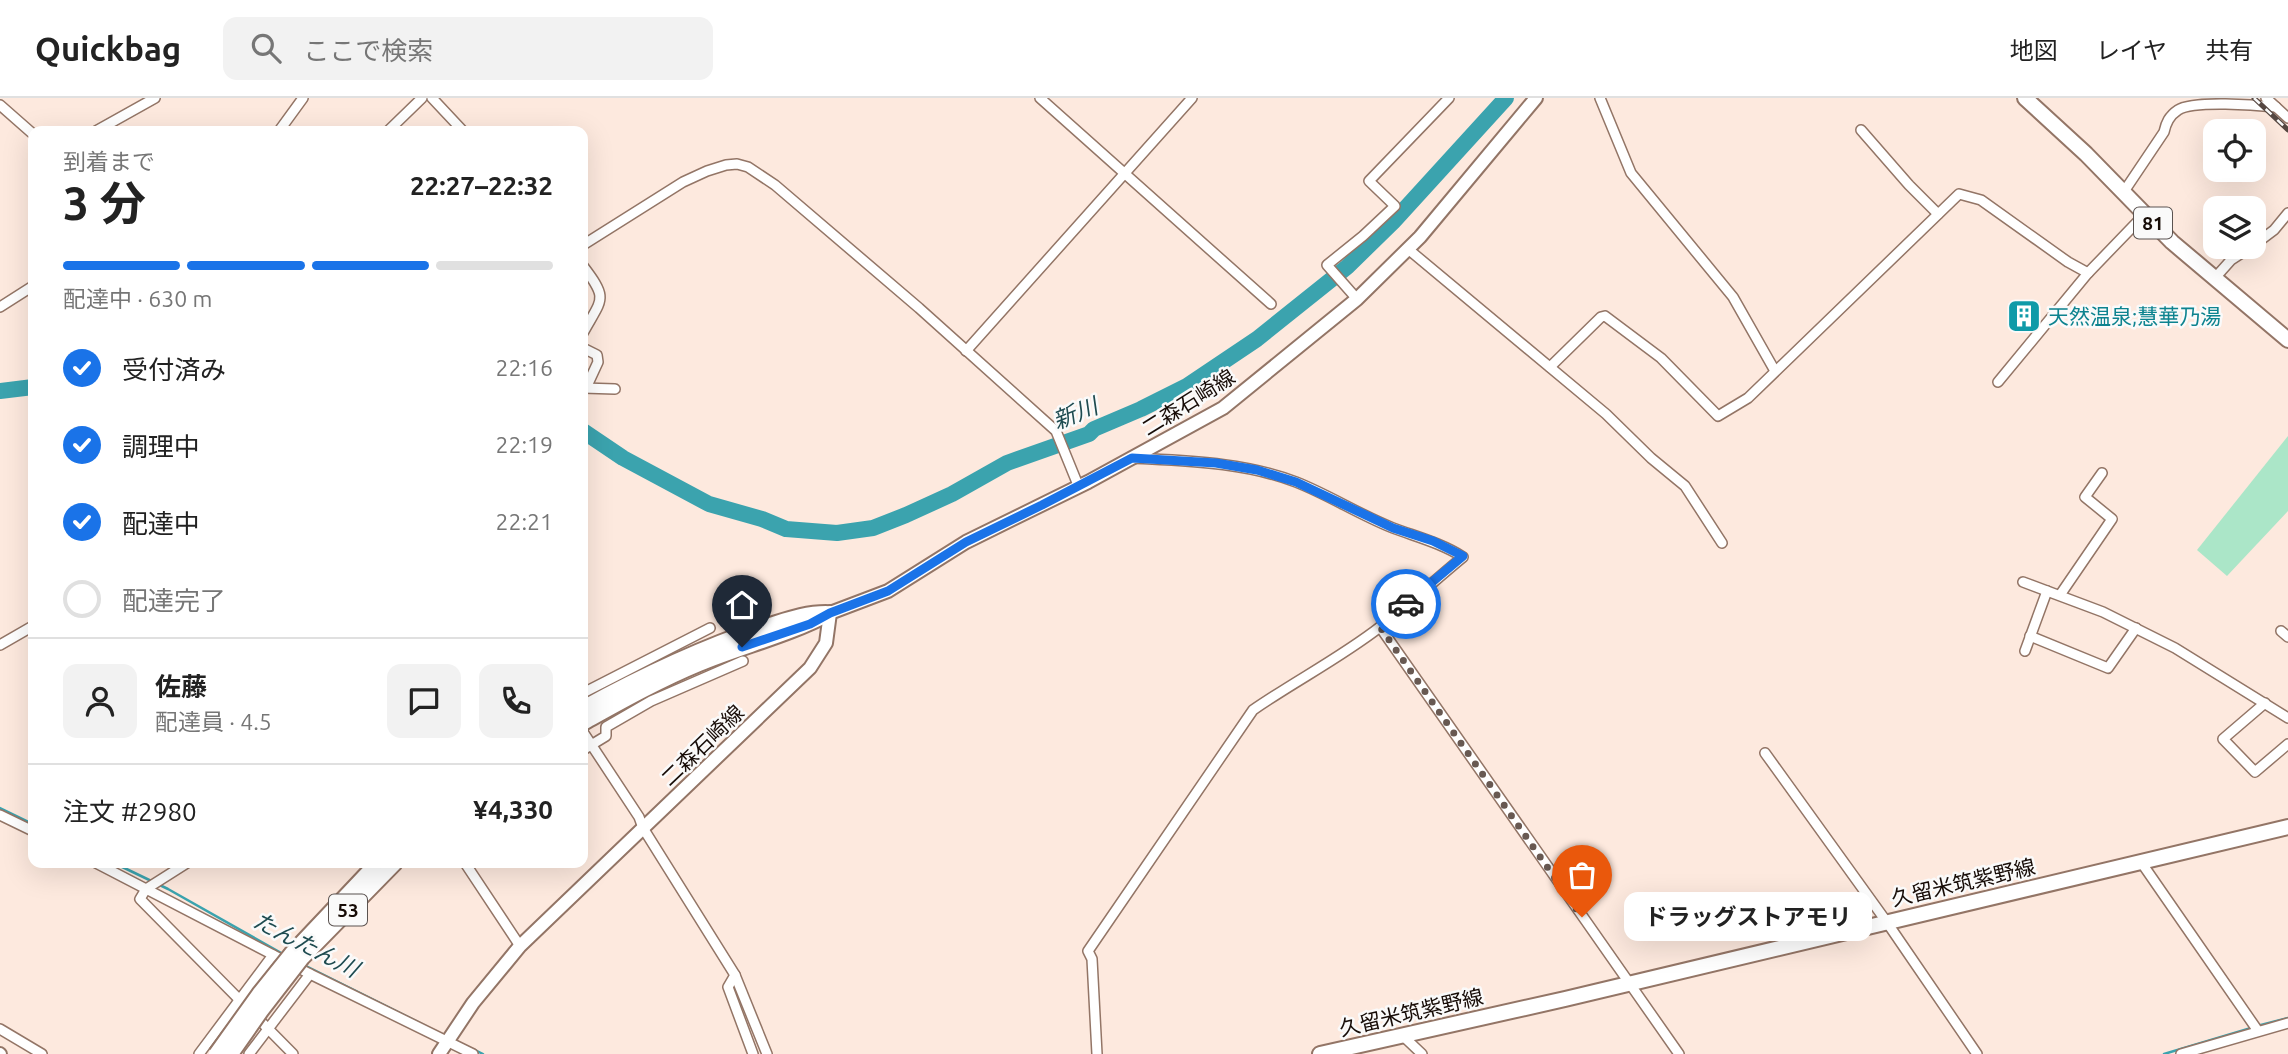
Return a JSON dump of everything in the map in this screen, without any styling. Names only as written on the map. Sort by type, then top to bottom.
[{"type":"main road","name":"二森石崎線","points":[[439,1054],[473,1003],[520,946],[810,668],[826,643],[830,613],[888,591],[966,542],[1042,505],[1223,408],[1357,299],[1408,249],[1434,222],[1536,98]]},
{"type":"main road","name":"81","points":[[2025,98],[2086,154],[2172,242],[2288,340]]},
{"type":"main road","points":[[588,705],[657,669],[707,647],[807,613],[830,613]]},
{"type":"main road","points":[[588,720],[699,663],[810,624],[830,613]]},
{"type":"main road","name":"久留米筑紫野線","points":[[1320,1054],[1629,984],[2288,827]]},
{"type":"main road","name":"53","points":[[231,1054],[297,956],[373,868]]},
{"type":"main road","name":"53","points":[[216,1054],[259,994],[390,868]]},
{"type":"street","points":[[105,126],[155,98]]},
{"type":"street","points":[[283,126],[303,98]]},
{"type":"street","points":[[393,126],[422,98]]},
{"type":"street","points":[[432,98],[458,126]]},
{"type":"street","points":[[1040,98],[1271,304]]},
{"type":"street","points":[[966,351],[1192,98]]},
{"type":"street","points":[[1357,299],[1327,265],[1395,206],[1368,181],[1449,98]]},
{"type":"street","points":[[1600,98],[1631,173],[1732,297],[1775,371]]},
{"type":"street","points":[[2266,98],[2288,118]]},
{"type":"street","points":[[2123,193],[2164,132],[2166,122],[2178,110],[2192,105],[2276,107]]},
{"type":"street","points":[[0,106],[28,130]]},
{"type":"street","points":[[1861,130],[1938,214]]},
{"type":"street","points":[[588,242],[695,177],[726,166],[737,164],[748,167],[775,185],[1055,431],[1079,485]]},
{"type":"street","points":[[1550,367],[1605,316],[1661,358],[1718,416],[1748,398],[1959,194],[1981,200],[2068,262],[2088,272]]},
{"type":"street","points":[[2266,236],[2288,213]]},
{"type":"street","points":[[1998,382],[2088,272],[2144,215]]},
{"type":"street","points":[[1408,249],[1606,414],[1651,458],[1685,486],[1722,543]]},
{"type":"street","points":[[2214,279],[2233,259]]},
{"type":"street","points":[[588,273],[599,287],[601,296],[588,323]]},
{"type":"street","points":[[0,307],[28,289]]},
{"type":"street","points":[[588,350],[597,355],[598,362],[588,381]]},
{"type":"street","points":[[588,388],[615,390]]},
{"type":"street","points":[[1097,1054],[1092,959],[1088,951],[1253,710],[1290,684],[1319,670],[1380,627],[1463,556],[1433,541],[1393,528],[1296,482],[1257,470],[1216,463],[1132,458]]},
{"type":"street","points":[[2060,595],[2112,519],[2085,497],[2102,473]]},
{"type":"street","points":[[2023,582],[2103,612],[2175,648],[2288,718]]},
{"type":"street","points":[[2025,651],[2047,591]]},
{"type":"street","points":[[1380,627],[1679,1054]]},
{"type":"street","points":[[588,690],[710,628]]},
{"type":"street","points":[[2030,636],[2108,668],[2136,628]]},
{"type":"street","points":[[0,645],[28,629]]},
{"type":"street","points":[[588,746],[606,736],[606,727],[650,701],[744,661]]},
{"type":"street","points":[[2265,703],[2222,739],[2255,772],[2288,744]]},
{"type":"street","points":[[588,748],[639,817],[643,828],[736,975],[767,1054]]},
{"type":"street","points":[[1765,753],[1886,921],[1977,1054]]},
{"type":"street","points":[[0,816],[28,829]]},
{"type":"street","points":[[2141,862],[2255,1028]]},
{"type":"street","points":[[106,868],[310,974],[473,1054]]},
{"type":"street","points":[[179,868],[146,889],[140,899],[293,1054]]},
{"type":"street","points":[[468,868],[520,946]]},
{"type":"street","points":[[200,1054],[273,955]]},
{"type":"street","points":[[250,1054],[310,974]]},
{"type":"street","points":[[736,975],[728,987],[752,1054]]},
{"type":"street","points":[[2181,1054],[2255,1028],[2288,1023]]},
{"type":"street","points":[[0,1029],[43,1054]]},
{"type":"street","points":[[1402,1035],[1422,1054]]},
{"type":"green space","points":[[2288,436],[2288,511],[2227,576],[2197,550]]},
{"type":"waterway","name":"新川","points":[[588,434],[623,458],[709,504],[786,529],[837,533],[873,528],[952,494],[1007,463],[1089,434],[1094,429],[1141,409],[1187,386],[1257,339],[1347,267],[1393,222],[1506,98]]},
{"type":"waterway","name":"新川","points":[[0,391],[28,388]]},
{"type":"waterway","name":"たんたん川","points":[[0,808],[28,822]]},
{"type":"waterway","name":"たんたん川","points":[[124,868],[168,889],[283,954]]},
{"type":"waterway","name":"たんたん川","points":[[304,965],[426,1026]]},
{"type":"waterway","name":"たんたん川","points":[[2257,1026],[2288,1018]]},
{"type":"waterway","name":"たんたん川","points":[[2164,1054],[2251,1028]]},
{"type":"waterway","name":"たんたん川","points":[[473,1049],[483,1054]]},
{"type":"railway","points":[[2254,98],[2288,130]]},
{"type":"way so far","points":[[1406,604],[1380,627],[1582,917]]},
{"type":"place","name":"天然温泉;慧華乃湯","points":[[2024,316]]},
{"type":"place","name":"ドラッグストアモリ","points":[[1582,917]]},
{"type":"route","points":[[742,647],[810,624],[830,613],[888,591],[995,526],[1132,458],[1216,463],[1257,470],[1296,482],[1393,528],[1433,541],[1463,556],[1406,604]]}]
